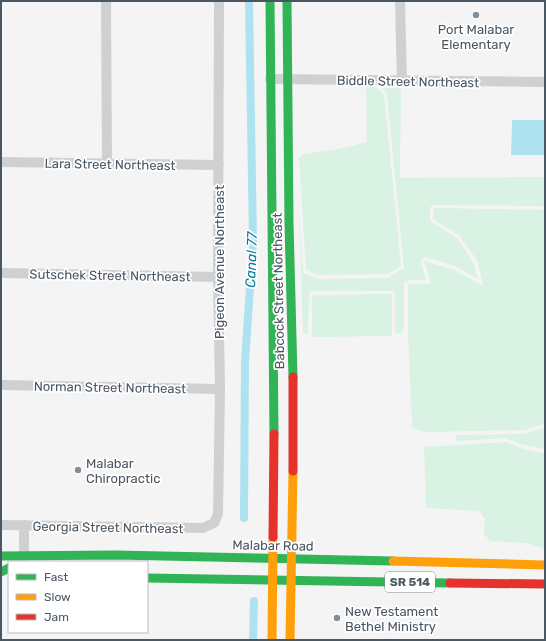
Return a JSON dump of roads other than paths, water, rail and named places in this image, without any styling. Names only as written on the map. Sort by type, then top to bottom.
[{"type":"main road","name":"Babcock Street Northeast","points":[[270,1],[274,558],[272,640]]},
{"type":"main road","name":"Babcock Street Northeast","points":[[287,1],[290,279],[294,402],[290,640]]},
{"type":"main road","points":[[273,256],[284,278],[290,279]]},
{"type":"main road","name":"Malabar Road","points":[[1,556],[21,559],[116,555],[545,565]]},
{"type":"main road","name":"SR 514","points":[[148,578],[545,584]]},
{"type":"main road","points":[[529,584],[545,580]]},
{"type":"street","points":[[106,1],[107,164]]},
{"type":"street","name":"Pigeon Avenue Northeast","points":[[214,523],[218,514],[220,389],[218,277],[218,1]]},
{"type":"street","points":[[400,1],[402,80]]},
{"type":"street","name":"Biddle Street Northeast","points":[[270,79],[545,82]]},
{"type":"street","name":"Lara Street Northeast","points":[[1,162],[219,166]]},
{"type":"street","name":"Sutschek Street Northeast","points":[[1,273],[218,277]]},
{"type":"street","name":"Norman Street Northeast","points":[[1,385],[220,389]]},
{"type":"street","name":"Georgia Street Northeast","points":[[1,525],[203,528],[214,523]]},
{"type":"street","points":[[21,559],[24,525]]},
{"type":"water","points":[[512,120],[545,120],[545,155],[511,155]]},
{"type":"waterway","name":"Canal 77","points":[[244,518],[245,362],[253,242],[249,1]]},
{"type":"waterway","name":"Canal 77","points":[[253,640],[254,601]]},
{"type":"place","name":"Port Malabar Elementary","points":[[476,15]]},
{"type":"place","name":"Malabar Chiropractic","points":[[78,470]]},
{"type":"place","name":"New Testament Bethel Ministry","points":[[337,618]]}]
